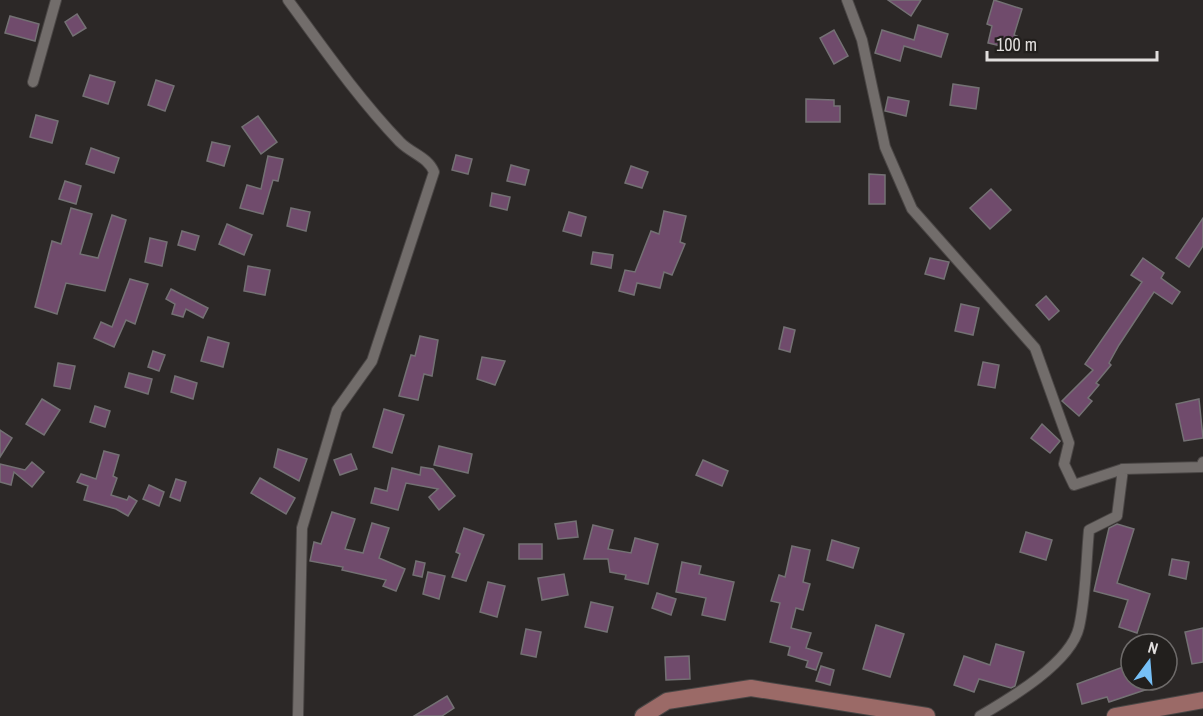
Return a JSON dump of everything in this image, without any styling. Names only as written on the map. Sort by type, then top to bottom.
[{"type":"main road","points":[[643,716],[667,701],[750,688],[927,716]]},
{"type":"main road","points":[[1115,716],[1203,700]]},
{"type":"street","points":[[33,82],[56,0]]},
{"type":"street","points":[[288,0],[364,105],[405,148],[431,163],[434,172],[372,361],[338,410],[302,528],[298,716]]},
{"type":"street","points":[[847,0],[862,40],[885,147],[912,209],[1035,348],[1069,443],[1064,464],[1074,485],[1123,469],[1201,467],[1203,462]]},
{"type":"street","points":[[980,716],[1029,687],[1060,658],[1079,630],[1089,530],[1117,516],[1123,469]]},
{"type":"building","points":[[888,0],[921,0],[911,16]]},
{"type":"building","points":[[994,0],[1022,9],[1014,35],[1017,36],[1014,49],[988,43],[992,26],[987,24]]},
{"type":"building","points":[[77,14],[86,28],[73,36],[65,22]]},
{"type":"building","points":[[10,16],[39,24],[35,41],[5,33]]},
{"type":"building","points":[[918,25],[948,34],[941,57],[904,46],[900,61],[875,53],[882,30],[914,40]]},
{"type":"building","points":[[834,30],[848,56],[834,64],[820,38]]},
{"type":"building","points":[[90,75],[115,82],[108,104],[83,96]]},
{"type":"building","points":[[156,80],[174,86],[165,111],[148,105]]},
{"type":"building","points":[[953,84],[979,88],[976,109],[950,105]]},
{"type":"building","points":[[888,97],[909,101],[906,116],[885,111]]},
{"type":"building","points":[[806,99],[834,100],[834,106],[840,106],[840,122],[806,122]]},
{"type":"building","points":[[36,115],[58,121],[52,143],[30,137]]},
{"type":"building","points":[[258,116],[277,142],[261,154],[242,127]]},
{"type":"building","points":[[212,142],[230,146],[224,166],[207,161]]},
{"type":"building","points":[[91,148],[119,158],[114,173],[86,164]]},
{"type":"building","points":[[456,155],[472,159],[468,174],[452,170]]},
{"type":"building","points":[[268,156],[283,159],[278,181],[273,180],[263,214],[240,208],[247,185],[261,189]]},
{"type":"building","points":[[511,165],[529,170],[525,185],[507,181]]},
{"type":"building","points":[[631,166],[648,172],[642,188],[625,183]]},
{"type":"building","points":[[869,174],[885,175],[885,204],[869,204]]},
{"type":"building","points":[[65,181],[81,186],[76,204],[59,199]]},
{"type":"building","points":[[991,189],[1011,210],[990,229],[970,208]]},
{"type":"building","points":[[492,193],[510,197],[507,210],[490,206]]},
{"type":"building","points":[[71,208],[92,214],[80,254],[98,258],[112,215],[126,220],[105,291],[66,283],[57,314],[35,307],[52,241],[61,244]]},
{"type":"building","points":[[291,208],[310,212],[306,231],[287,226]]},
{"type":"building","points":[[664,211],[686,216],[680,242],[685,244],[672,275],[664,272],[660,288],[637,283],[634,295],[619,291],[625,270],[635,272],[651,231],[659,234]]},
{"type":"building","points":[[569,212],[586,217],[581,236],[563,231]]},
{"type":"building","points":[[1203,218],[1203,246],[1189,267],[1176,258]]},
{"type":"building","points":[[227,224],[252,235],[244,255],[219,244]]},
{"type":"building","points":[[182,231],[199,236],[195,250],[178,245]]},
{"type":"building","points":[[150,238],[167,242],[162,266],[145,262]]},
{"type":"building","points":[[593,252],[613,255],[611,268],[591,264]]},
{"type":"building","points":[[930,258],[949,262],[944,279],[925,274]]},
{"type":"building","points":[[1143,258],[1164,273],[1161,278],[1180,292],[1172,304],[1154,292],[1119,345],[1109,363],[1111,365],[1096,383],[1099,385],[1088,398],[1092,401],[1079,416],[1062,401],[1093,370],[1085,364],[1142,282],[1131,275]]},
{"type":"building","points":[[248,266],[270,270],[265,295],[244,291]]},
{"type":"building","points":[[130,279],[148,284],[135,324],[126,320],[114,347],[94,338],[101,322],[112,327]]},
{"type":"building","points":[[171,289],[208,308],[203,318],[186,309],[183,317],[172,314],[175,304],[166,299]]},
{"type":"building","points":[[1046,296],[1059,311],[1049,320],[1036,305]]},
{"type":"building","points":[[961,304],[979,308],[973,335],[955,331]]},
{"type":"building","points":[[784,327],[795,330],[790,352],[779,349]]},
{"type":"building","points":[[420,336],[438,340],[432,376],[424,374],[418,400],[399,396],[411,355],[415,356]]},
{"type":"building","points":[[208,337],[229,343],[223,367],[201,361]]},
{"type":"building","points":[[153,351],[165,355],[159,371],[148,367]]},
{"type":"building","points":[[482,357],[505,361],[495,385],[477,379]]},
{"type":"building","points":[[983,362],[999,365],[995,388],[978,385]]},
{"type":"building","points":[[58,363],[75,366],[70,389],[54,386]]},
{"type":"building","points":[[129,373],[152,379],[148,394],[125,387]]},
{"type":"building","points":[[175,376],[197,383],[193,399],[171,392]]},
{"type":"building","points":[[42,399],[60,410],[44,435],[26,424]]},
{"type":"building","points":[[1199,399],[1203,438],[1184,441],[1176,404]]},
{"type":"building","points":[[95,406],[110,411],[105,427],[90,422]]},
{"type":"building","points":[[384,409],[404,415],[392,453],[373,447]]},
{"type":"building","points":[[1042,424],[1060,441],[1050,453],[1031,438]]},
{"type":"building","points":[[0,430],[12,438],[0,457]]},
{"type":"building","points":[[439,446],[472,454],[468,473],[434,465]]},
{"type":"building","points":[[278,449],[307,459],[299,481],[274,467]]},
{"type":"building","points":[[104,451],[119,455],[113,476],[117,478],[111,495],[127,500],[129,496],[137,501],[128,516],[116,509],[84,500],[88,486],[77,482],[81,474],[96,479]]},
{"type":"building","points":[[351,454],[357,469],[340,475],[334,460]]},
{"type":"building","points":[[703,460],[728,471],[722,486],[696,475]]},
{"type":"building","points":[[32,462],[44,472],[32,487],[14,472],[11,485],[0,482],[0,464],[25,470]]},
{"type":"building","points":[[421,467],[433,469],[455,496],[439,510],[429,497],[438,489],[406,483],[398,510],[371,503],[375,488],[387,491],[392,468],[420,475]]},
{"type":"building","points":[[260,478],[295,498],[286,514],[251,493]]},
{"type":"building","points":[[176,479],[186,482],[180,501],[170,497]]},
{"type":"building","points":[[149,485],[164,492],[159,506],[143,499]]},
{"type":"building","points":[[332,512],[355,519],[345,549],[363,553],[372,523],[389,528],[379,558],[405,569],[396,591],[383,586],[386,580],[342,570],[343,567],[310,561],[314,542],[321,544]]},
{"type":"building","points":[[576,521],[578,537],[558,539],[555,524]]},
{"type":"building","points":[[1117,524],[1134,529],[1117,583],[1150,594],[1137,632],[1119,627],[1128,600],[1094,591],[1109,528]]},
{"type":"building","points":[[593,525],[613,530],[608,549],[631,553],[635,538],[658,544],[648,584],[625,579],[626,575],[610,572],[608,559],[584,559]]},
{"type":"building","points":[[464,528],[484,535],[466,581],[452,577],[460,554],[456,552]]},
{"type":"building","points":[[1026,532],[1052,540],[1046,560],[1020,552]]},
{"type":"building","points":[[832,540],[859,548],[853,568],[827,560]]},
{"type":"building","points":[[519,544],[542,544],[542,559],[519,559]]},
{"type":"building","points":[[792,546],[810,550],[803,582],[810,584],[803,610],[796,608],[791,628],[811,633],[806,648],[822,653],[816,670],[806,667],[808,661],[788,655],[790,647],[770,642],[780,603],[771,601],[779,575],[785,577]]},
{"type":"building","points":[[1172,559],[1189,562],[1186,579],[1169,575]]},
{"type":"building","points":[[416,561],[425,563],[422,577],[413,575]]},
{"type":"building","points":[[682,562],[701,566],[699,574],[734,582],[725,620],[702,615],[706,598],[676,592]]},
{"type":"building","points":[[428,572],[445,576],[439,599],[423,594]]},
{"type":"building","points":[[564,574],[568,595],[542,600],[538,578]]},
{"type":"building","points":[[488,582],[505,586],[497,617],[480,612]]},
{"type":"building","points":[[657,593],[676,599],[671,615],[652,608]]},
{"type":"building","points":[[591,602],[613,607],[607,632],[585,627]]},
{"type":"building","points":[[876,625],[904,634],[890,677],[863,669]]},
{"type":"building","points":[[1203,628],[1203,662],[1192,664],[1185,632]]},
{"type":"building","points":[[526,629],[541,632],[536,657],[521,654]]},
{"type":"building","points":[[996,644],[1024,652],[1015,686],[1011,688],[979,679],[974,692],[954,685],[964,656],[990,665]]},
{"type":"building","points":[[689,656],[690,679],[666,680],[665,657]]},
{"type":"building","points":[[821,666],[834,670],[830,685],[816,681]]},
{"type":"building","points":[[1119,668],[1119,692],[1139,692],[1109,702],[1107,697],[1082,704],[1077,684]]},
{"type":"building","points":[[447,696],[454,708],[442,716],[414,716]]}]
